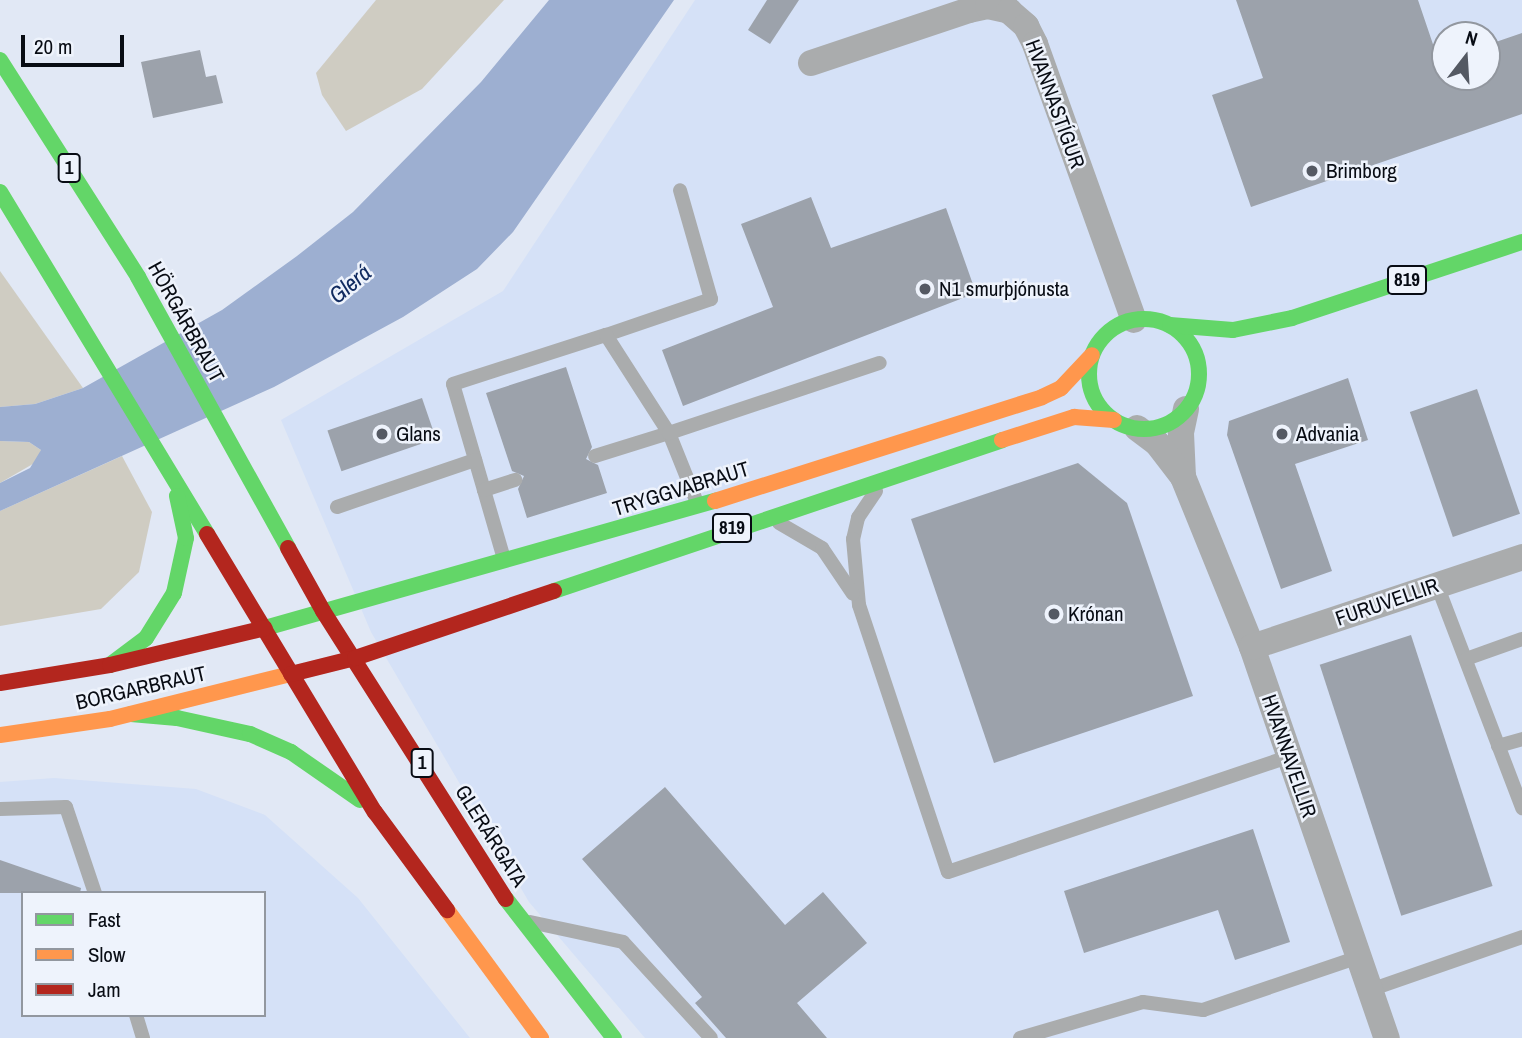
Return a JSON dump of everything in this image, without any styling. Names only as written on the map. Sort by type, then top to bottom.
[{"type":"main road","name":"HÖRGÁRBRAUT","points":[[0,60],[138,277],[233,453],[323,611]]},
{"type":"main road","points":[[0,192],[171,470],[375,812],[541,1038]]},
{"type":"main road","name":"819","points":[[1134,320],[1233,330],[1292,318],[1522,242]]},
{"type":"main road","name":"819","points":[[1250,344],[1292,318]]},
{"type":"main road","name":"TRYGGVABRAUT","points":[[265,628],[504,559],[698,507],[1042,397],[1061,388],[1116,326],[1134,320]]},
{"type":"main road","points":[[1170,325],[1195,352],[1192,398]]},
{"type":"main road","points":[[1092,355],[1091,392],[1125,424]]},
{"type":"main road","name":"819","points":[[291,674],[355,658],[1051,423],[1074,417],[1125,424],[1164,425],[1192,398],[1217,368]]},
{"type":"main road","points":[[110,664],[145,638],[174,593],[186,538],[171,470]]},
{"type":"main road","name":"GLERÁRGATA","points":[[323,611],[519,920],[614,1038]]},
{"type":"main road","name":"BORGARBRAUT","points":[[0,683],[110,664],[265,628]]},
{"type":"main road","name":"BORGARBRAUT","points":[[0,735],[131,714],[291,674]]},
{"type":"main road","points":[[131,714],[177,718],[250,734],[291,752],[375,812]]},
{"type":"street","name":"HVANNASTÍGUR","points":[[811,63],[969,10],[988,6],[1009,11],[1026,26],[1035,44],[1134,320]]},
{"type":"street","name":"HVANNAVELLIR","points":[[1183,477],[1181,433],[1192,398]]},
{"type":"street","name":"HVANNAVELLIR","points":[[1125,424],[1157,443],[1183,477],[1252,647],[1387,1038]]},
{"type":"street","name":"FURUVELLIR","points":[[1252,647],[1522,557]]},
{"type":"lane","points":[[504,559],[453,384],[711,299],[680,190]]},
{"type":"lane","points":[[606,335],[669,433],[698,507]]},
{"type":"lane","points":[[595,456],[880,363]]},
{"type":"lane","points":[[337,507],[475,460]]},
{"type":"lane","points":[[889,477],[870,497],[853,539],[859,605],[948,872],[1290,756]]},
{"type":"lane","points":[[484,490],[515,480]]},
{"type":"lane","points":[[763,519],[786,525],[822,548],[859,605]]},
{"type":"lane","points":[[1437,585],[1522,808]]},
{"type":"lane","points":[[1466,659],[1522,639]]},
{"type":"lane","points":[[1499,746],[1522,739]]},
{"type":"lane","points":[[0,809],[66,807],[94,891]]},
{"type":"lane","points":[[519,920],[623,942],[711,1038]]},
{"type":"lane","points":[[1370,990],[1522,937]]},
{"type":"lane","points":[[1020,1038],[1143,1002],[1203,1010],[1359,957]]},
{"type":"lane","points":[[137,1017],[143,1038]]},
{"type":"shaded area","points":[[376,0],[504,0],[422,89],[346,131],[322,95],[316,73]]},
{"type":"shaded area","points":[[695,0],[1522,0],[1522,1038],[645,1038],[529,902],[371,632],[281,420],[503,291]]},
{"type":"shaded area","points":[[0,271],[83,388],[35,404],[0,407]]},
{"type":"shaded area","points":[[0,441],[29,442],[41,450],[38,461],[0,483]]},
{"type":"shaded area","points":[[122,456],[152,512],[139,572],[101,609],[0,626],[0,511]]},
{"type":"shaded area","points":[[54,778],[196,789],[265,815],[358,898],[470,1038],[0,1038],[0,782]]},
{"type":"water","name":"Glerá","points":[[549,0],[674,0],[513,232],[477,269],[403,317],[274,387],[0,511],[0,483],[30,468],[41,450],[29,442],[0,441],[0,407],[35,404],[83,388],[222,310],[297,256],[353,212],[481,82]]},
{"type":"building","points":[[767,0],[799,0],[770,44],[748,30]]},
{"type":"building","points":[[1236,0],[1418,0],[1431,38],[1431,91],[1501,91],[1501,40],[1522,33],[1522,114],[1251,207],[1212,95],[1263,78]]},
{"type":"building","points":[[200,50],[206,77],[216,75],[223,103],[153,118],[141,62]]},
{"type":"building","points":[[811,197],[831,248],[946,208],[976,293],[683,406],[662,350],[773,307],[741,224]]},
{"type":"building","points":[[566,367],[592,447],[586,459],[598,465],[607,493],[527,518],[518,489],[524,476],[512,471],[486,393]]},
{"type":"building","points":[[1348,378],[1368,440],[1295,464],[1332,571],[1281,589],[1227,435],[1229,421]]},
{"type":"building","points":[[1477,389],[1520,514],[1453,537],[1410,412]]},
{"type":"building","name":"Glans","points":[[422,398],[436,439],[341,471],[327,431]]},
{"type":"building","points":[[1078,463],[1127,503],[1193,696],[994,763],[911,519]]},
{"type":"building","points":[[1411,635],[1493,886],[1401,916],[1320,665]]},
{"type":"building","points":[[665,787],[785,925],[823,892],[867,943],[797,1003],[827,1038],[726,1038],[695,1003],[702,997],[582,859]]},
{"type":"building","points":[[1253,829],[1290,942],[1235,960],[1218,910],[1084,953],[1064,891]]},
{"type":"building","points":[[0,860],[81,888],[80,891],[0,893]]},
{"type":"traffic: fast","points":[[0,60],[138,277],[288,548]]},
{"type":"traffic: fast","points":[[0,192],[207,534]]},
{"type":"traffic: fast","points":[[1170,325],[1233,330],[1292,318],[1522,242]]},
{"type":"traffic: fast","points":[[1144,319],[1165,323],[1183,335],[1195,353],[1199,374],[1195,395],[1183,413],[1165,425],[1144,429],[1123,425],[1105,413],[1093,395],[1089,374],[1093,353],[1105,335],[1123,323],[1144,319]]},
{"type":"traffic: fast","points":[[554,591],[1002,440]]},
{"type":"traffic: fast","points":[[110,665],[146,638],[174,593],[186,538],[177,496]]},
{"type":"traffic: fast","points":[[265,628],[715,501]]},
{"type":"traffic: fast","points":[[131,714],[177,718],[250,734],[291,752],[360,800]]},
{"type":"traffic: fast","points":[[506,899],[614,1038]]},
{"type":"traffic: slow","points":[[715,501],[1042,397],[1061,388],[1092,355]]},
{"type":"traffic: slow","points":[[1002,440],[1074,417],[1114,420]]},
{"type":"traffic: slow","points":[[0,735],[110,719],[291,674]]},
{"type":"traffic: slow","points":[[447,910],[541,1038]]},
{"type":"traffic: jam","points":[[207,534],[375,812],[447,910]]},
{"type":"traffic: jam","points":[[288,548],[323,611],[506,899]]},
{"type":"traffic: jam","points":[[291,674],[355,658],[554,591]]},
{"type":"traffic: jam","points":[[0,683],[110,665],[265,628]]},
{"type":"place","name":"Brimborg","points":[[1312,171]]},
{"type":"place","name":"N1 smurþjónusta","points":[[925,289]]},
{"type":"place","name":"Glans","points":[[382,434]]},
{"type":"place","name":"Advania","points":[[1282,434]]},
{"type":"place","name":"Krónan","points":[[1054,614]]}]
